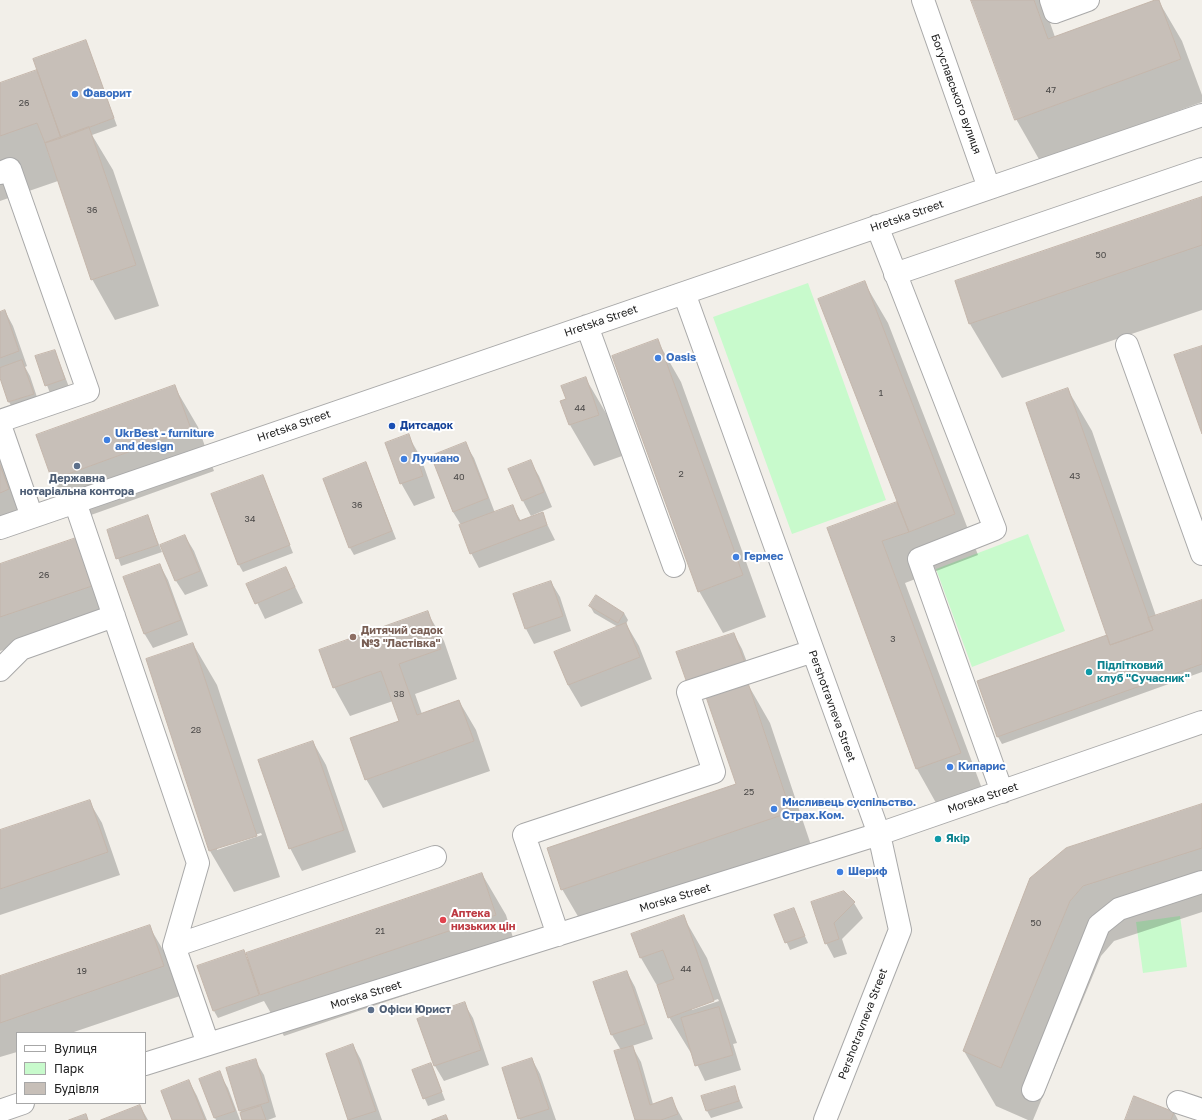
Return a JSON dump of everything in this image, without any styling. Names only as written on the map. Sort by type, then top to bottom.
[{"type":"street","name":"Богуславського вулиця","points":[[923,0],[989,188]]},
{"type":"street","points":[[1051,0],[1055,12],[1088,0]]},
{"type":"street","name":"Hretska Street","points":[[0,528],[1202,115]]},
{"type":"street","points":[[0,173],[10,169],[88,391],[0,421]]},
{"type":"street","points":[[895,274],[1202,169]]},
{"type":"street","points":[[877,226],[995,529],[919,559],[1002,792]]},
{"type":"street","name":"Pershotravneva Street","points":[[684,292],[879,834],[900,930],[826,1120]]},
{"type":"street","points":[[587,326],[674,566]]},
{"type":"street","points":[[1128,345],[1202,554]]},
{"type":"street","points":[[0,425],[32,517]]},
{"type":"street","points":[[75,502],[198,863],[174,946],[208,1044]]},
{"type":"street","points":[[0,670],[22,649],[114,616]]},
{"type":"street","points":[[558,935],[524,835],[714,772],[688,692],[813,651]]},
{"type":"street","name":"Morska Street","points":[[146,1064],[879,834],[1202,722]]},
{"type":"street","points":[[174,946],[436,857]]},
{"type":"street","points":[[1033,1090],[1099,925],[1119,908],[1202,882]]},
{"type":"street","points":[[1178,1102],[1202,1110]]},
{"type":"street","points":[[0,1111],[20,1104]]},
{"type":"green space","points":[[808,283],[886,500],[792,534],[713,317]]},
{"type":"green space","points":[[1028,534],[1065,631],[972,667],[936,569]]},
{"type":"green space","points":[[1180,916],[1187,967],[1143,973],[1136,922]]},
{"type":"building","points":[[971,0],[1034,0],[1048,39],[1155,0],[1159,0],[1181,59],[1015,120]]},
{"type":"building","name":"Фаворит","points":[[86,40],[114,118],[61,138],[33,59]]},
{"type":"building","points":[[37,70],[61,138],[45,143],[37,123],[0,136],[0,83]]},
{"type":"building","points":[[89,127],[136,265],[91,280],[45,143]]},
{"type":"building","points":[[1202,197],[1202,245],[969,324],[955,281]]},
{"type":"building","points":[[865,281],[955,514],[909,532],[818,299]]},
{"type":"building","points":[[5,310],[19,351],[0,358],[0,312]]},
{"type":"building","points":[[658,339],[743,575],[698,592],[612,356]]},
{"type":"building","points":[[1202,346],[1202,434],[1174,355]]},
{"type":"building","points":[[55,350],[65,379],[45,386],[35,356]]},
{"type":"building","points":[[22,360],[34,394],[8,402],[0,378],[0,368]]},
{"type":"building","points":[[586,377],[599,415],[569,425],[560,401],[566,399],[561,386]]},
{"type":"building","points":[[175,385],[191,429],[52,480],[36,435]]},
{"type":"building","points":[[1068,388],[1153,630],[1110,645],[1026,403]]},
{"type":"building","name":"Лучиано","points":[[409,434],[423,476],[400,484],[385,443]]},
{"type":"building","points":[[466,442],[488,498],[453,512],[431,456]]},
{"type":"building","points":[[531,460],[544,492],[522,501],[508,469]]},
{"type":"building","points":[[366,462],[392,531],[349,548],[323,479]]},
{"type":"building","points":[[0,465],[9,489],[0,493]]},
{"type":"building","points":[[263,475],[290,545],[238,565],[211,494]]},
{"type":"building","points":[[897,502],[909,532],[882,541],[961,753],[916,769],[827,528]]},
{"type":"building","points":[[513,505],[519,521],[543,512],[547,525],[470,554],[459,525]]},
{"type":"building","points":[[148,515],[158,545],[116,559],[107,530]]},
{"type":"building","points":[[185,535],[200,571],[175,581],[160,545]]},
{"type":"building","points":[[76,538],[92,586],[0,617],[0,564]]},
{"type":"building","points":[[160,564],[181,620],[144,634],[123,577]]},
{"type":"building","points":[[286,567],[295,587],[255,604],[246,584]]},
{"type":"building","points":[[551,581],[563,616],[525,629],[513,594]]},
{"type":"building","points":[[596,595],[624,613],[618,623],[589,606]]},
{"type":"building","name":"Підлітковий клуб \"Сучасник\"","points":[[1202,600],[1202,664],[997,737],[977,681],[1107,635],[1110,645],[1153,630],[1148,618]]},
{"type":"building","points":[[428,611],[441,649],[399,664],[417,715],[459,700],[474,741],[365,780],[350,738],[399,721],[381,671],[333,688],[319,650]]},
{"type":"building","points":[[626,623],[640,657],[568,685],[554,652]]},
{"type":"building","points":[[734,633],[745,663],[687,683],[676,652]]},
{"type":"building","points":[[193,643],[257,836],[209,851],[146,659]]},
{"type":"building","points":[[747,680],[791,812],[561,890],[547,848],[736,784],[705,694]]},
{"type":"building","points":[[313,741],[344,830],[289,849],[258,760]]},
{"type":"building","points":[[90,800],[108,852],[0,889],[0,830]]},
{"type":"building","points":[[1202,804],[1202,848],[1083,886],[1070,901],[1001,1068],[963,1051],[1030,878],[1066,848]]},
{"type":"building","points":[[482,873],[496,915],[260,995],[246,953]]},
{"type":"building","points":[[844,891],[855,902],[834,923],[839,939],[825,944],[811,902]]},
{"type":"building","points":[[794,908],[805,936],[785,943],[774,915]]},
{"type":"building","points":[[684,915],[714,1001],[668,1018],[657,985],[674,979],[663,950],[640,958],[631,934]]},
{"type":"building","points":[[150,925],[164,966],[0,1023],[0,976]]},
{"type":"building","points":[[244,950],[259,995],[213,1011],[197,966]]},
{"type":"building","points":[[627,971],[645,1024],[611,1035],[593,982]]},
{"type":"building","points":[[465,1002],[481,1050],[434,1066],[417,1019]]},
{"type":"building","points":[[719,1007],[733,1055],[695,1066],[681,1018]]},
{"type":"building","points":[[353,1044],[376,1111],[348,1120],[326,1054]]},
{"type":"building","points":[[633,1046],[650,1105],[672,1097],[678,1114],[661,1120],[635,1120],[614,1051]]},
{"type":"building","points":[[532,1058],[549,1109],[518,1119],[502,1068]]},
{"type":"building","points":[[256,1059],[269,1102],[239,1111],[226,1068]]},
{"type":"building","points":[[431,1063],[442,1092],[423,1099],[412,1070]]},
{"type":"building","points":[[220,1071],[235,1111],[214,1118],[199,1079]]},
{"type":"building","points":[[189,1080],[205,1120],[172,1120],[161,1091]]},
{"type":"building","points":[[735,1086],[739,1101],[706,1111],[701,1096]]},
{"type":"building","points":[[1134,1096],[1174,1112],[1171,1120],[1125,1120]]},
{"type":"building","points":[[140,1105],[146,1120],[101,1120]]},
{"type":"building","points":[[261,1106],[266,1120],[242,1120],[240,1113]]},
{"type":"building","points":[[86,1114],[88,1120],[69,1120]]},
{"type":"building","points":[[446,1115],[448,1120],[432,1120]]},
{"type":"place","name":"Фаворит","points":[[75,94]]},
{"type":"place","name":"Oasis","points":[[658,358]]},
{"type":"place","name":"Дитсадок","points":[[392,426]]},
{"type":"place","name":"UkrBest - furniture and design","points":[[107,440]]},
{"type":"place","name":"Лучиано","points":[[404,459]]},
{"type":"place","name":"Державна нотаріальна контора","points":[[77,466]]},
{"type":"place","name":"Гермес","points":[[736,557]]},
{"type":"place","name":"Дитячий садок №3 \"Ластівка\"","points":[[353,637]]},
{"type":"place","name":"Підлітковий клуб \"Сучасник\"","points":[[1089,672]]},
{"type":"place","name":"Кипарис","points":[[950,767]]},
{"type":"place","name":"Мисливець суспільство. Страх.Ком.","points":[[774,809]]},
{"type":"place","name":"Якір","points":[[938,839]]},
{"type":"place","name":"Шериф","points":[[840,872]]},
{"type":"place","name":"Аптека низьких цін","points":[[443,920]]},
{"type":"place","name":"Офіси Юрист","points":[[371,1010]]}]
